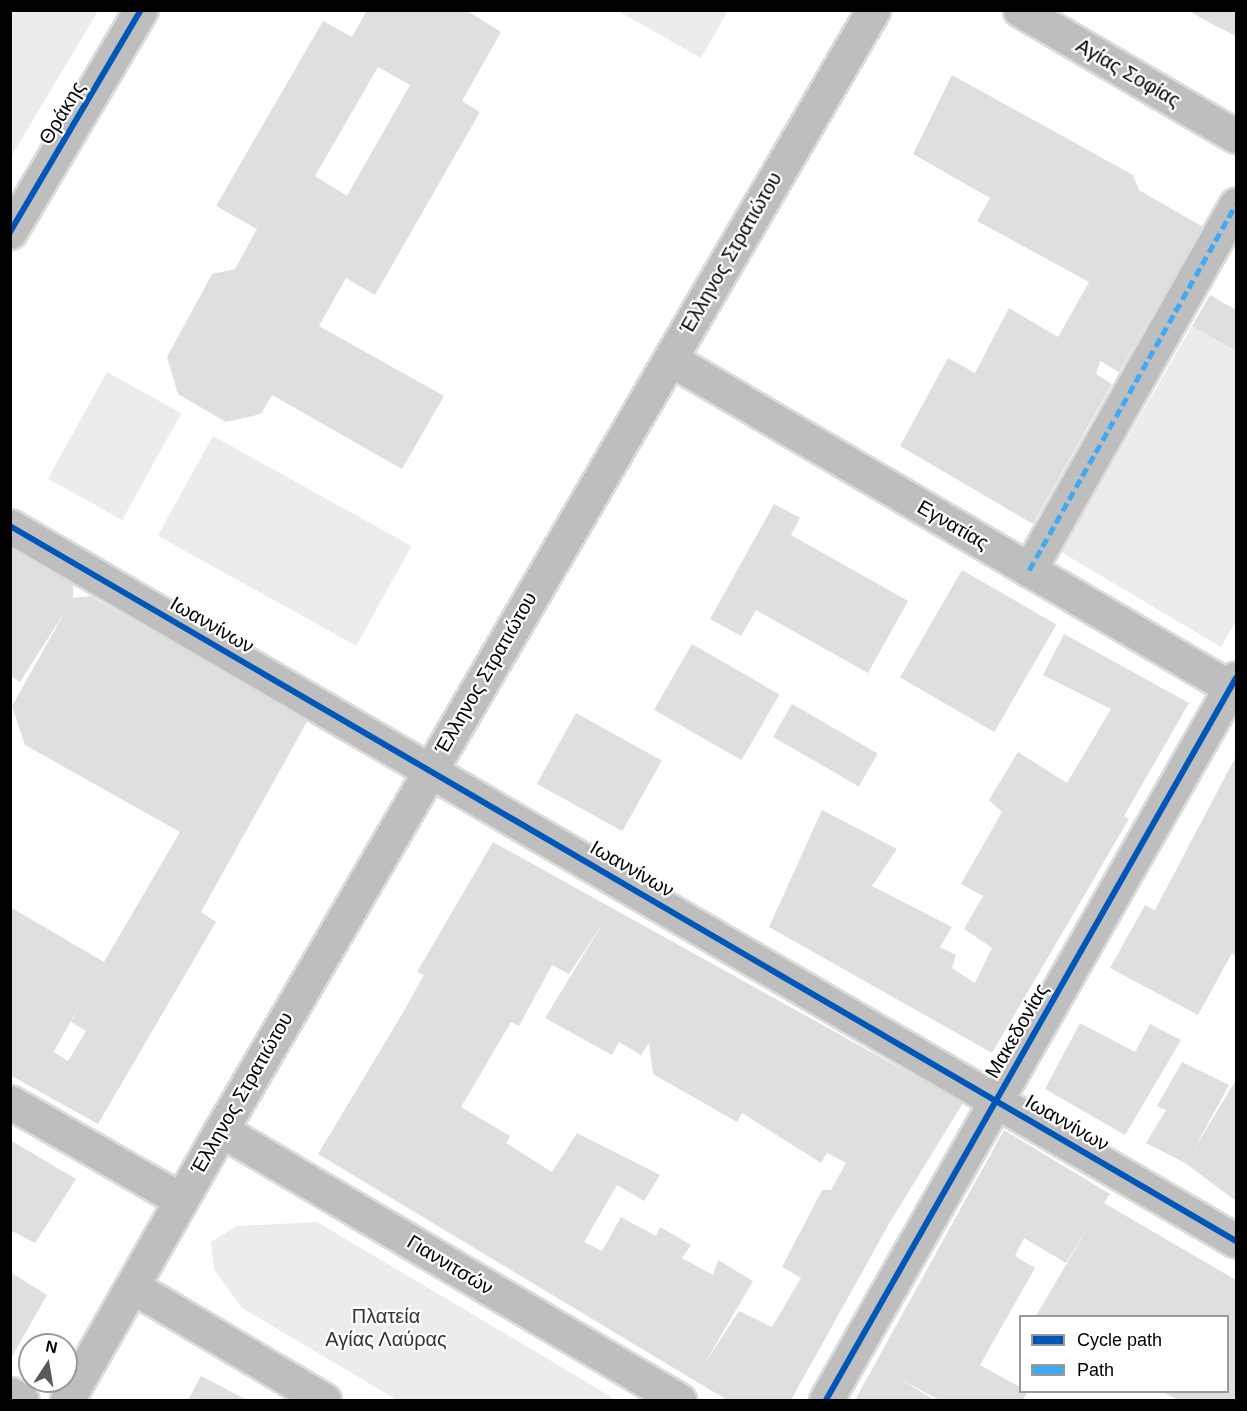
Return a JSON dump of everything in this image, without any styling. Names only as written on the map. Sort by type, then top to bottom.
[{"type":"street","name":"Θράκης","points":[[10,232],[141,10]]},
{"type":"street","name":"Έλληνος Στρατιώτου","points":[[67,1401],[429,771],[873,10]]},
{"type":"street","name":"Αγίας Σοφίας","points":[[1020,10],[1236,136]]},
{"type":"street","points":[[1029,570],[1236,204]]},
{"type":"street","name":"Εγνατίας","points":[[670,359],[1029,570],[1235,686]]},
{"type":"street","name":"Ιωαννίνων","points":[[10,526],[1236,1241]]},
{"type":"street","name":"Μακεδονίας","points":[[826,1401],[1235,686]]},
{"type":"street","points":[[10,1102],[181,1200]]},
{"type":"street","name":"Γιαννιτσών","points":[[221,1130],[679,1401]]},
{"type":"street","points":[[133,1287],[324,1401]]},
{"type":"street","points":[[10,1394],[22,1401]]},
{"type":"green space","points":[[10,11],[98,11],[11,157]]},
{"type":"green space","points":[[618,11],[728,11],[701,58]]},
{"type":"green space","points":[[1192,326],[1236,351],[1236,621],[1221,647],[1061,552]]},
{"type":"green space","points":[[107,372],[181,413],[122,520],[48,479]]},
{"type":"green space","points":[[213,436],[412,546],[356,646],[158,536]]},
{"type":"green space","name":"Πλατεία Αγίας Λαύρας","points":[[317,1222],[616,1400],[397,1400],[242,1308],[214,1269],[211,1242],[237,1226]]},
{"type":"building","points":[[367,10],[466,10],[501,32],[462,101],[480,112],[375,295],[346,278],[319,326],[444,396],[402,469],[272,395],[261,414],[226,422],[178,394],[167,357],[212,274],[235,269],[257,229],[216,206],[323,21],[352,37]],"holes":[[[378,67],[410,85],[347,196],[315,176]]]},
{"type":"building","points":[[1187,10],[1236,10],[1236,36],[1212,24]]},
{"type":"building","points":[[952,75],[1133,175],[1139,190],[1203,227],[1119,372],[1100,361],[1096,374],[1112,384],[1033,524],[900,446],[948,358],[975,373],[1009,308],[1058,337],[1089,282],[977,221],[990,198],[913,154]]},
{"type":"building","points":[[1210,295],[1236,310],[1236,351],[1192,326]]},
{"type":"building","points":[[774,504],[800,518],[791,535],[908,601],[868,673],[756,610],[741,636],[710,619]]},
{"type":"building","points":[[10,548],[73,584],[73,598],[90,596],[308,720],[201,912],[216,922],[98,1124],[10,1075],[10,907],[104,962],[180,832],[25,745],[12,706],[66,610],[20,682],[10,676]],"holes":[[[90,987],[71,1022],[86,1031],[68,1061],[54,1052],[43,1071]]]},
{"type":"building","points":[[962,570],[1056,624],[994,732],[900,677]]},
{"type":"building","points":[[1064,634],[1189,703],[1124,816],[1129,819],[992,1053],[769,927],[822,810],[897,849],[872,886],[952,927],[940,947],[956,955],[952,968],[975,983],[992,948],[964,929],[983,896],[961,884],[1002,812],[989,800],[1018,752],[1067,783],[1111,709],[1043,675]]},
{"type":"building","points":[[692,644],[779,694],[741,760],[654,710]]},
{"type":"building","points":[[792,704],[878,754],[859,786],[773,737]]},
{"type":"building","points":[[576,713],[662,761],[622,831],[537,784]]},
{"type":"building","points":[[1236,756],[1236,956],[1232,953],[1198,1015],[1110,968],[1145,905],[1155,910]]},
{"type":"building","points":[[493,842],[963,1103],[890,1222],[791,1400],[727,1400],[318,1154],[424,975],[417,972]],"holes":[[[603,923],[545,1018],[612,1055],[619,1042],[641,1055],[649,1043],[653,1074],[737,1122],[742,1113],[821,1163],[827,1153],[846,1163],[831,1190],[822,1190],[782,1267],[801,1278],[772,1327],[739,1311],[703,1366],[753,1281],[718,1260],[713,1275],[682,1258],[691,1245],[660,1227],[656,1236],[621,1217],[602,1251],[584,1242],[617,1185],[644,1201],[660,1175],[577,1133],[552,1172],[506,1143],[510,1136],[461,1107],[511,1022],[519,1026],[552,965],[569,974]]]},
{"type":"building","points":[[1080,1023],[1135,1052],[1150,1024],[1181,1040],[1125,1135],[1045,1089]]},
{"type":"building","points":[[1182,1062],[1229,1085],[1193,1151],[1236,1080],[1236,1201],[1185,1163],[1146,1143],[1166,1110],[1157,1106]]},
{"type":"building","points":[[1004,1130],[1110,1194],[1104,1203],[1236,1280],[1236,1400],[1178,1400],[1165,1393],[1229,1393],[1229,1315],[1037,1315],[1090,1224],[1066,1263],[1024,1238],[1015,1256],[1035,1268],[980,1365],[1019,1386],[1019,1393],[1026,1393],[1023,1400],[939,1400],[896,1377],[935,1400],[855,1400]]},
{"type":"building","points":[[10,1140],[76,1179],[35,1243],[10,1230]]},
{"type":"building","points":[[10,1272],[47,1295],[25,1333],[18,1333],[18,1346],[10,1360]]},
{"type":"building","points":[[201,1376],[247,1400],[188,1400]]},
{"type":"marked path","points":[[1029,570],[1236,204]]},
{"type":"cycle path","points":[[10,232],[141,10]]},
{"type":"cycle path","points":[[10,526],[1236,1241]]},
{"type":"cycle path","points":[[826,1400],[1236,678]]}]
